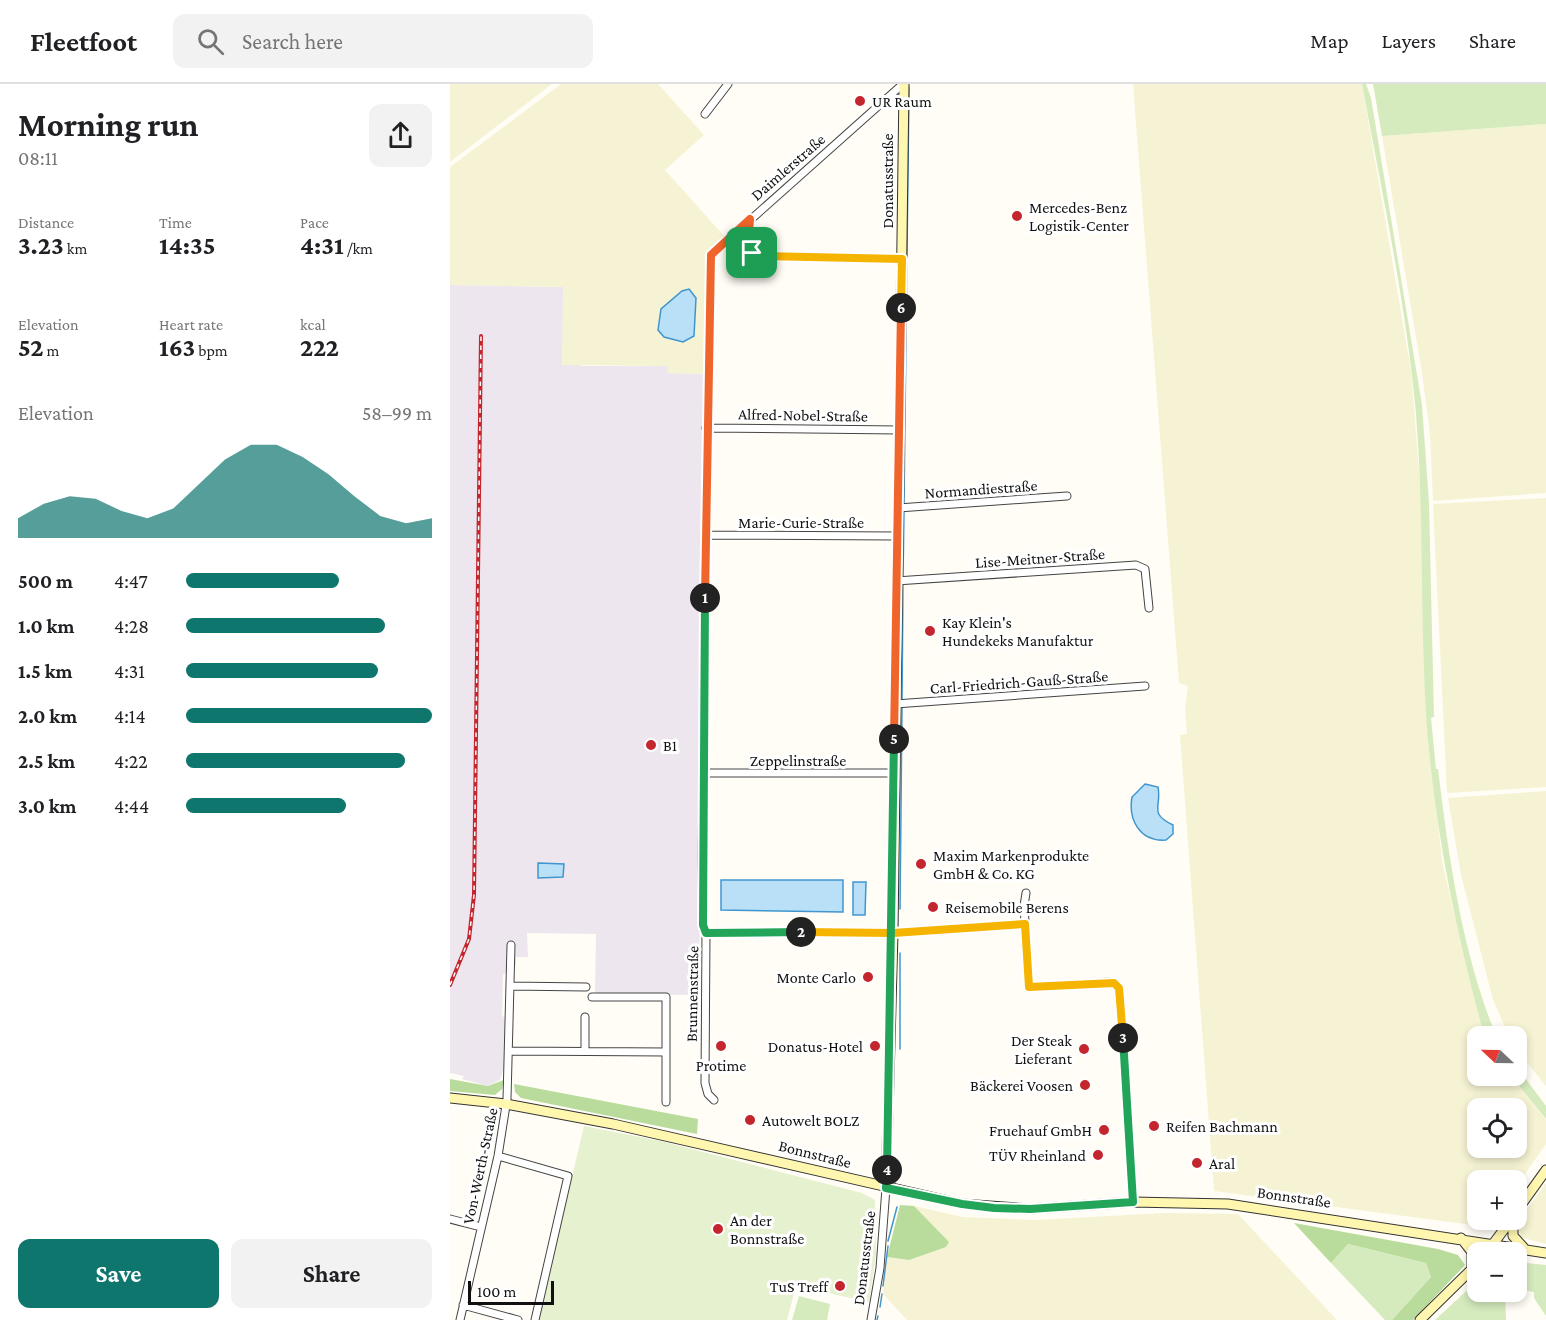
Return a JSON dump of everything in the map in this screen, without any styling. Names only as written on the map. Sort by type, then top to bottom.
[{"type":"main road","name":"Donatusstraße","points":[[886,1188],[893,933],[893,773],[897,704],[903,84]]},
{"type":"main road","name":"Bonnstraße","points":[[450,1098],[506,1104],[700,1142],[886,1188],[962,1204],[1030,1209],[1133,1202],[1239,1205],[1483,1242]]},
{"type":"main road","points":[[1527,1197],[1546,1170]]},
{"type":"main road","points":[[1461,1238],[1467,1246]]},
{"type":"main road","name":"Bonnstraße","points":[[1527,1249],[1546,1252]]},
{"type":"main road","points":[[1420,1320],[1467,1274]]},
{"type":"street","points":[[705,114],[728,84]]},
{"type":"street","name":"Daimlerstraße","points":[[902,259],[758,256],[752,253],[748,246],[750,219],[903,84]]},
{"type":"street","name":"Brunnenstraße","points":[[714,1100],[708,1094],[705,1083],[706,933],[703,925],[706,428],[711,255],[750,219]]},
{"type":"street","name":"Alfred-Nobel-Straße","points":[[706,428],[899,430]]},
{"type":"street","name":"Normandiestraße","points":[[899,508],[1067,496]]},
{"type":"street","name":"Marie-Curie-Straße","points":[[705,535],[897,536]]},
{"type":"street","name":"Lise-Meitner-Straße","points":[[898,581],[1136,565],[1145,569],[1149,608]]},
{"type":"street","name":"Carl-Friedrich-Gauß-Straße","points":[[897,704],[1145,686]]},
{"type":"street","name":"Zeppelinstraße","points":[[703,773],[893,773]]},
{"type":"street","points":[[1026,893],[1025,924],[1029,987],[1110,982],[1119,988],[1133,1202]]},
{"type":"street","points":[[706,933],[893,933],[1025,924]]},
{"type":"street","name":"Von-Werth-Straße","points":[[460,1320],[498,1156],[506,1104],[511,945]]},
{"type":"street","points":[[510,986],[586,987]]},
{"type":"street","points":[[592,997],[666,998],[666,1102]]},
{"type":"street","points":[[585,1017],[585,1051]]},
{"type":"street","points":[[509,1051],[666,1052]]},
{"type":"street","points":[[498,1156],[568,1176],[535,1320]]},
{"type":"street","name":"Donatusstraße","points":[[871,1320],[880,1268],[886,1188]]},
{"type":"street","points":[[450,1219],[481,1227]]},
{"type":"street","points":[[464,1305],[518,1320]]},
{"type":"shaded area","points":[[450,84],[552,84],[450,162]]},
{"type":"shaded area","points":[[561,84],[658,84],[704,135],[665,170],[725,237],[705,255],[709,260],[707,374],[668,373],[667,366],[562,365],[563,287],[450,285],[450,167]]},
{"type":"shaded area","points":[[1133,84],[1362,84],[1411,371],[1422,509],[1424,675],[1429,751],[1443,866],[1482,1026],[1467,1026],[1467,1086],[1519,1086],[1546,1120],[1546,1144],[1527,1171],[1467,1170],[1467,1224],[1214,1191],[1180,735],[1187,734],[1185,709],[1188,686],[1179,683]]},
{"type":"shaded area","points":[[1546,124],[1546,493],[1433,501],[1430,434],[1422,373],[1382,136]]},
{"type":"shaded area","points":[[450,285],[563,287],[581,366],[668,366],[668,373],[707,374],[702,554],[703,640],[700,644],[703,647],[699,995],[595,994],[596,934],[527,933],[528,957],[516,957],[516,965],[507,965],[507,971],[503,975],[502,1016],[506,1018],[504,1067],[500,1080],[488,1086],[450,1073]]},
{"type":"shaded area","points":[[1546,498],[1546,787],[1447,793],[1433,504]]},
{"type":"shaded area","points":[[1546,791],[1546,1086],[1527,1062],[1527,1026],[1505,1026],[1493,1000],[1461,875],[1448,798]]},
{"type":"shaded area","points":[[1546,1183],[1546,1244],[1520,1237],[1519,1230],[1527,1230],[1527,1209]]},
{"type":"shaded area","points":[[914,1206],[963,1217],[1035,1220],[1164,1213],[1238,1214],[1337,1320],[907,1320],[883,1294],[887,1257],[909,1260],[949,1243]]},
{"type":"green space","points":[[1362,84],[1366,84],[1371,98],[1422,405],[1429,503],[1434,717],[1431,718],[1436,769],[1438,769],[1458,905],[1474,971],[1492,1026],[1481,1024],[1454,909],[1439,832],[1426,714],[1416,414],[1400,290]]},
{"type":"green space","points":[[1373,84],[1546,84],[1546,124],[1382,136]]},
{"type":"green space","points":[[450,1079],[488,1086],[504,1080],[502,1089],[495,1095],[450,1091]]},
{"type":"green space","points":[[1527,1080],[1546,1106],[1546,1119],[1519,1086],[1527,1086]]},
{"type":"green space","points":[[514,1084],[698,1119],[697,1134],[521,1098],[515,1092]]},
{"type":"green space","name":"An der Bonnstraße","points":[[584,1126],[661,1141],[862,1193],[875,1200],[876,1254],[869,1302],[796,1286],[787,1320],[538,1320]]},
{"type":"green space","points":[[900,1205],[914,1206],[949,1242],[946,1247],[909,1260],[887,1257]]},
{"type":"green space","points":[[1294,1223],[1438,1249],[1458,1255],[1465,1265],[1413,1320],[1392,1320],[1431,1277],[1426,1263],[1348,1244],[1331,1263]]},
{"type":"green space","points":[[1348,1244],[1426,1263],[1431,1277],[1392,1320],[1385,1320],[1331,1263]]},
{"type":"green space","points":[[1527,1263],[1546,1265],[1546,1316],[1534,1298],[1534,1292],[1527,1291]]},
{"type":"green space","points":[[1467,1290],[1467,1302],[1505,1302],[1506,1320],[1435,1320]]},
{"type":"green space","points":[[799,1296],[830,1304],[827,1320],[792,1320]]},
{"type":"water","points":[[689,289],[696,298],[694,336],[683,342],[664,337],[658,330],[661,309],[682,291]]},
{"type":"water","points":[[1145,784],[1158,787],[1158,813],[1165,821],[1173,825],[1173,834],[1166,840],[1149,837],[1138,828],[1134,821],[1132,797]]},
{"type":"water","points":[[538,863],[564,864],[563,877],[538,878]]},
{"type":"water","points":[[721,880],[843,880],[843,912],[721,910]]},
{"type":"water","points":[[853,882],[866,882],[865,915],[853,915]]},
{"type":"waterway","points":[[904,504],[909,87]]},
{"type":"waterway","points":[[903,579],[904,511]]},
{"type":"waterway","points":[[902,702],[903,583]]},
{"type":"waterway","points":[[900,909],[902,706]]},
{"type":"waterway","points":[[900,953],[900,1049]]},
{"type":"waterway","points":[[888,1241],[897,1207]]},
{"type":"waterway","points":[[883,1286],[888,1246]]},
{"type":"waterway","points":[[880,1307],[882,1294]]},
{"type":"waterway","points":[[877,1320],[878,1316]]},
{"type":"railway","points":[[450,985],[469,939],[474,895],[481,336]]},
{"type":"place","name":"UR Raum","points":[[860,101]]},
{"type":"place","name":"Mercedes-Benz Logistik-Center","points":[[1017,216]]},
{"type":"place","name":"Kay Klein's Hundekeks Manufaktur","points":[[930,631]]},
{"type":"place","name":"B1","points":[[651,745]]},
{"type":"place","name":"Maxim Markenprodukte GmbH & Co. KG","points":[[921,864]]},
{"type":"place","name":"Reisemobile Berens","points":[[933,907]]},
{"type":"place","name":"Monte Carlo","points":[[868,977]]},
{"type":"place","name":"Protime","points":[[721,1046]]},
{"type":"place","name":"Donatus-Hotel","points":[[875,1046]]},
{"type":"place","name":"Der Steak Lieferant","points":[[1084,1049]]},
{"type":"place","name":"Bäckerei Voosen","points":[[1085,1085]]},
{"type":"place","name":"Autowelt BOLZ","points":[[750,1120]]},
{"type":"place","name":"Reifen Bachmann","points":[[1154,1126]]},
{"type":"place","name":"Fruehauf GmbH","points":[[1104,1130]]},
{"type":"place","name":"TÜV Rheinland","points":[[1098,1155]]},
{"type":"place","name":"Aral","points":[[1197,1163]]},
{"type":"place","name":"An der Bonnstraße","points":[[718,1229]]},
{"type":"place","name":"TuS Treff","points":[[840,1286]]},
{"type":"route","points":[[752,253],[748,246],[750,219],[711,255],[706,428],[702,859],[703,925],[706,933],[893,933],[910,930],[1025,924],[1029,987],[1110,982],[1119,988],[1133,1202],[1030,1209],[994,1208],[928,1198],[886,1188],[893,933],[893,773],[902,259],[758,256],[752,253]]}]
